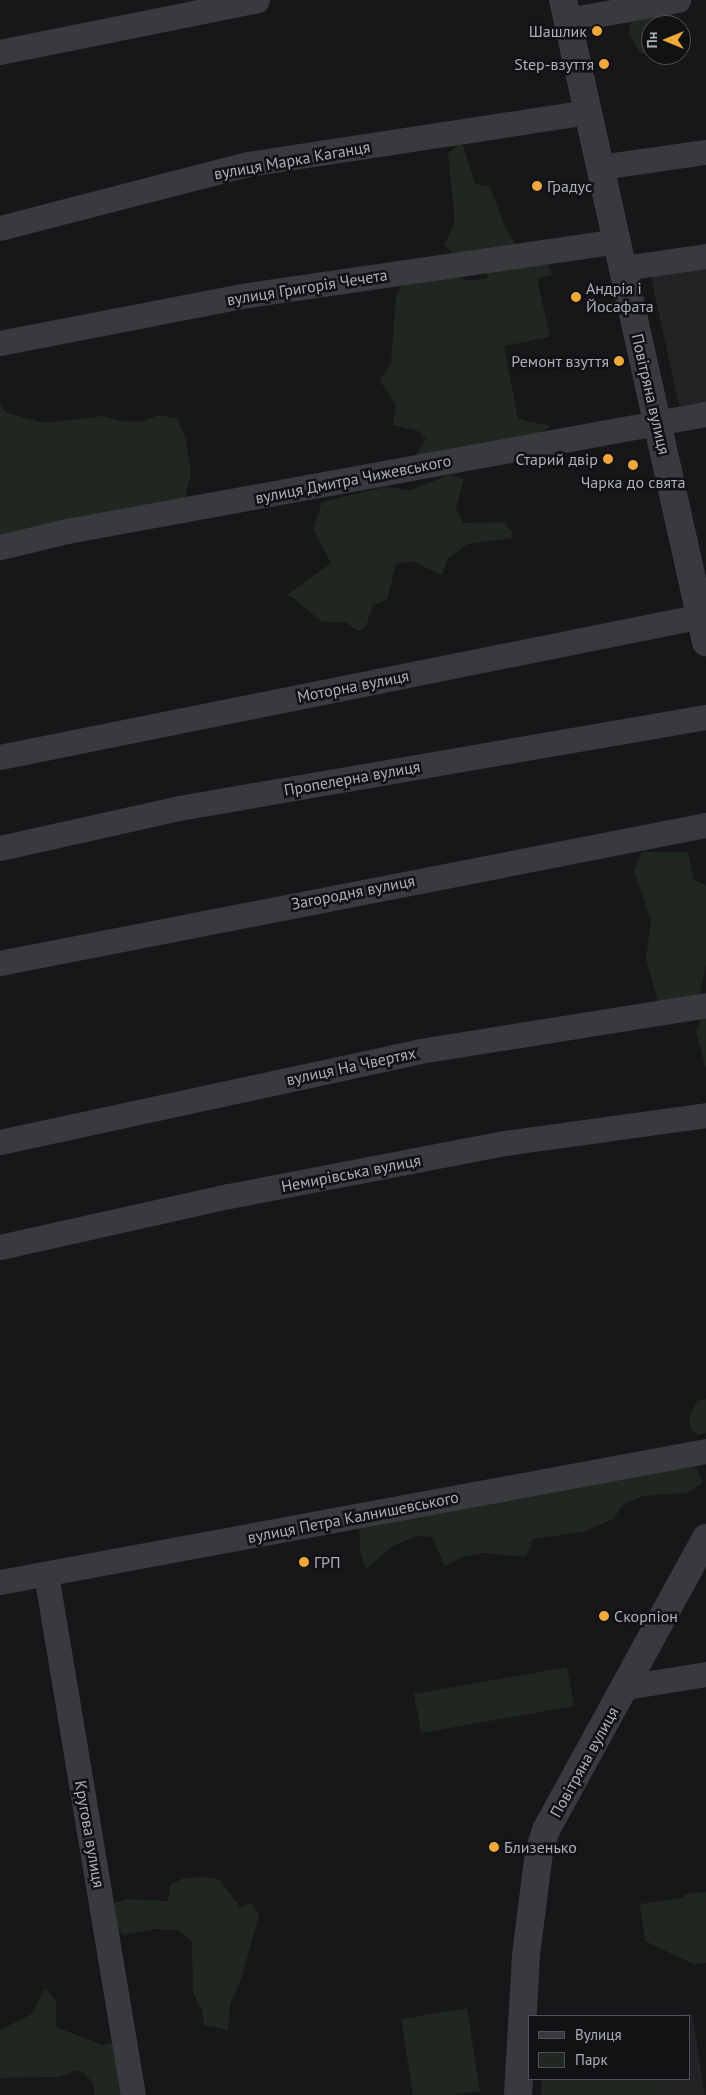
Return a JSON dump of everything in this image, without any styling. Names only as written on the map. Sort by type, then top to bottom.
[{"type":"street","points":[[0,52],[257,0]]},
{"type":"street","points":[[565,10],[678,0]]},
{"type":"street","name":"Повітряна вулиця","points":[[565,10],[657,421],[703,615],[706,642]]},
{"type":"street","name":"вулиця Марка Каганця","points":[[0,228],[248,164],[588,112]]},
{"type":"street","points":[[600,167],[706,152]]},
{"type":"street","name":"вулиця Григорія Чечета","points":[[0,343],[248,295],[617,241]]},
{"type":"street","points":[[623,268],[706,256]]},
{"type":"street","name":"вулиця Дмитра Чижевського","points":[[0,547],[67,531],[657,421],[706,414]]},
{"type":"street","name":"Моторна вулиця","points":[[0,757],[703,615]]},
{"type":"street","name":"Пропелерна вулиця","points":[[0,848],[179,808],[706,717]]},
{"type":"street","name":"Загородня вулиця","points":[[0,963],[706,825]]},
{"type":"street","name":"вулиця На Чвертях","points":[[0,1142],[420,1051],[706,1005]]},
{"type":"street","name":"Немирівська вулиця","points":[[0,1247],[229,1196],[505,1143],[706,1115]]},
{"type":"street","name":"вулиця Петра Калнишевського","points":[[0,1582],[706,1450]]},
{"type":"street","name":"Повітряна вулиця","points":[[518,2095],[522,1989],[539,1852],[559,1802],[626,1687],[706,1538]]},
{"type":"street","name":"Кругова вулиця","points":[[46,1574],[133,2095]]},
{"type":"street","points":[[626,1687],[706,1674]]},
{"type":"shaded area","points":[[706,258],[706,402],[679,406],[649,268]]},
{"type":"shaded area","points":[[692,2014],[705,2095],[541,2095],[542,2080],[691,2080],[691,2015],[680,2015]]},
{"type":"green space","points":[[668,11],[674,15],[652,15]]},
{"type":"green space","points":[[641,18],[641,53],[629,34],[631,20]]},
{"type":"green space","points":[[462,142],[475,184],[490,186],[505,228],[516,243],[515,248],[456,256],[444,245],[455,222],[448,154]]},
{"type":"green space","points":[[546,259],[552,275],[537,279],[550,337],[504,346],[518,419],[551,426],[519,446],[408,468],[426,439],[418,431],[393,425],[396,405],[380,381],[391,362],[396,295],[407,275],[440,273],[471,281],[488,278],[486,272]]},
{"type":"green space","points":[[0,405],[7,413],[45,423],[103,416],[121,421],[141,422],[159,415],[177,419],[185,436],[191,473],[186,494],[192,508],[0,551]]},
{"type":"green space","points":[[449,475],[464,479],[456,508],[463,523],[503,522],[513,532],[512,538],[468,544],[448,558],[442,575],[412,561],[396,564],[387,600],[373,605],[366,626],[358,631],[345,622],[322,622],[288,594],[331,563],[313,529],[322,502],[385,487],[411,490]]},
{"type":"green space","points":[[642,852],[688,852],[694,880],[706,885],[706,965],[700,994],[659,1006],[646,958],[651,921],[634,871]]},
{"type":"green space","points":[[704,1013],[706,1014],[706,1069],[696,1031]]},
{"type":"green space","points":[[706,1399],[706,1433],[698,1435],[691,1430],[689,1417],[697,1401]]},
{"type":"green space","points":[[690,1454],[703,1483],[686,1493],[644,1496],[625,1503],[613,1519],[583,1532],[533,1539],[526,1557],[483,1553],[461,1557],[445,1567],[432,1537],[415,1536],[390,1548],[366,1569],[360,1551],[359,1523],[426,1517],[456,1498]]},
{"type":"green space","points":[[567,1667],[574,1706],[421,1733],[414,1694]]},
{"type":"green space","points":[[204,1877],[220,1880],[240,1907],[252,1903],[259,1915],[241,1980],[230,2004],[228,2030],[204,2025],[202,2010],[193,1993],[192,1941],[178,1930],[155,1929],[123,1935],[114,1923],[114,1903],[128,1899],[168,1901],[171,1884],[184,1878]]},
{"type":"green space","points":[[706,1892],[706,1963],[693,1964],[645,1941],[640,1904],[684,1898],[684,1894]]},
{"type":"green space","points":[[45,1988],[56,2001],[56,2027],[102,2045],[117,2042],[129,2095],[95,2095],[94,2084],[84,2073],[77,2070],[59,2077],[0,2078],[0,2030],[32,2014]]},
{"type":"green space","points":[[467,2008],[480,2091],[453,2095],[413,2095],[401,2019]]},
{"type":"green space","points":[[542,2080],[664,2080],[650,2095],[542,2095]]},
{"type":"place","name":"Шашлик","points":[[597,31]]},
{"type":"place","name":"Step-взуття","points":[[604,64]]},
{"type":"place","name":"Градус","points":[[537,186]]},
{"type":"place","name":"Андрія і Йосафата","points":[[576,297]]},
{"type":"place","name":"Ремонт взуття","points":[[619,361]]},
{"type":"place","name":"Старий двір","points":[[608,459]]},
{"type":"place","name":"Чарка до свята","points":[[633,465]]},
{"type":"place","name":"ГРП","points":[[304,1562]]},
{"type":"place","name":"Скорпіон","points":[[604,1616]]},
{"type":"place","name":"Близенько","points":[[494,1847]]}]
